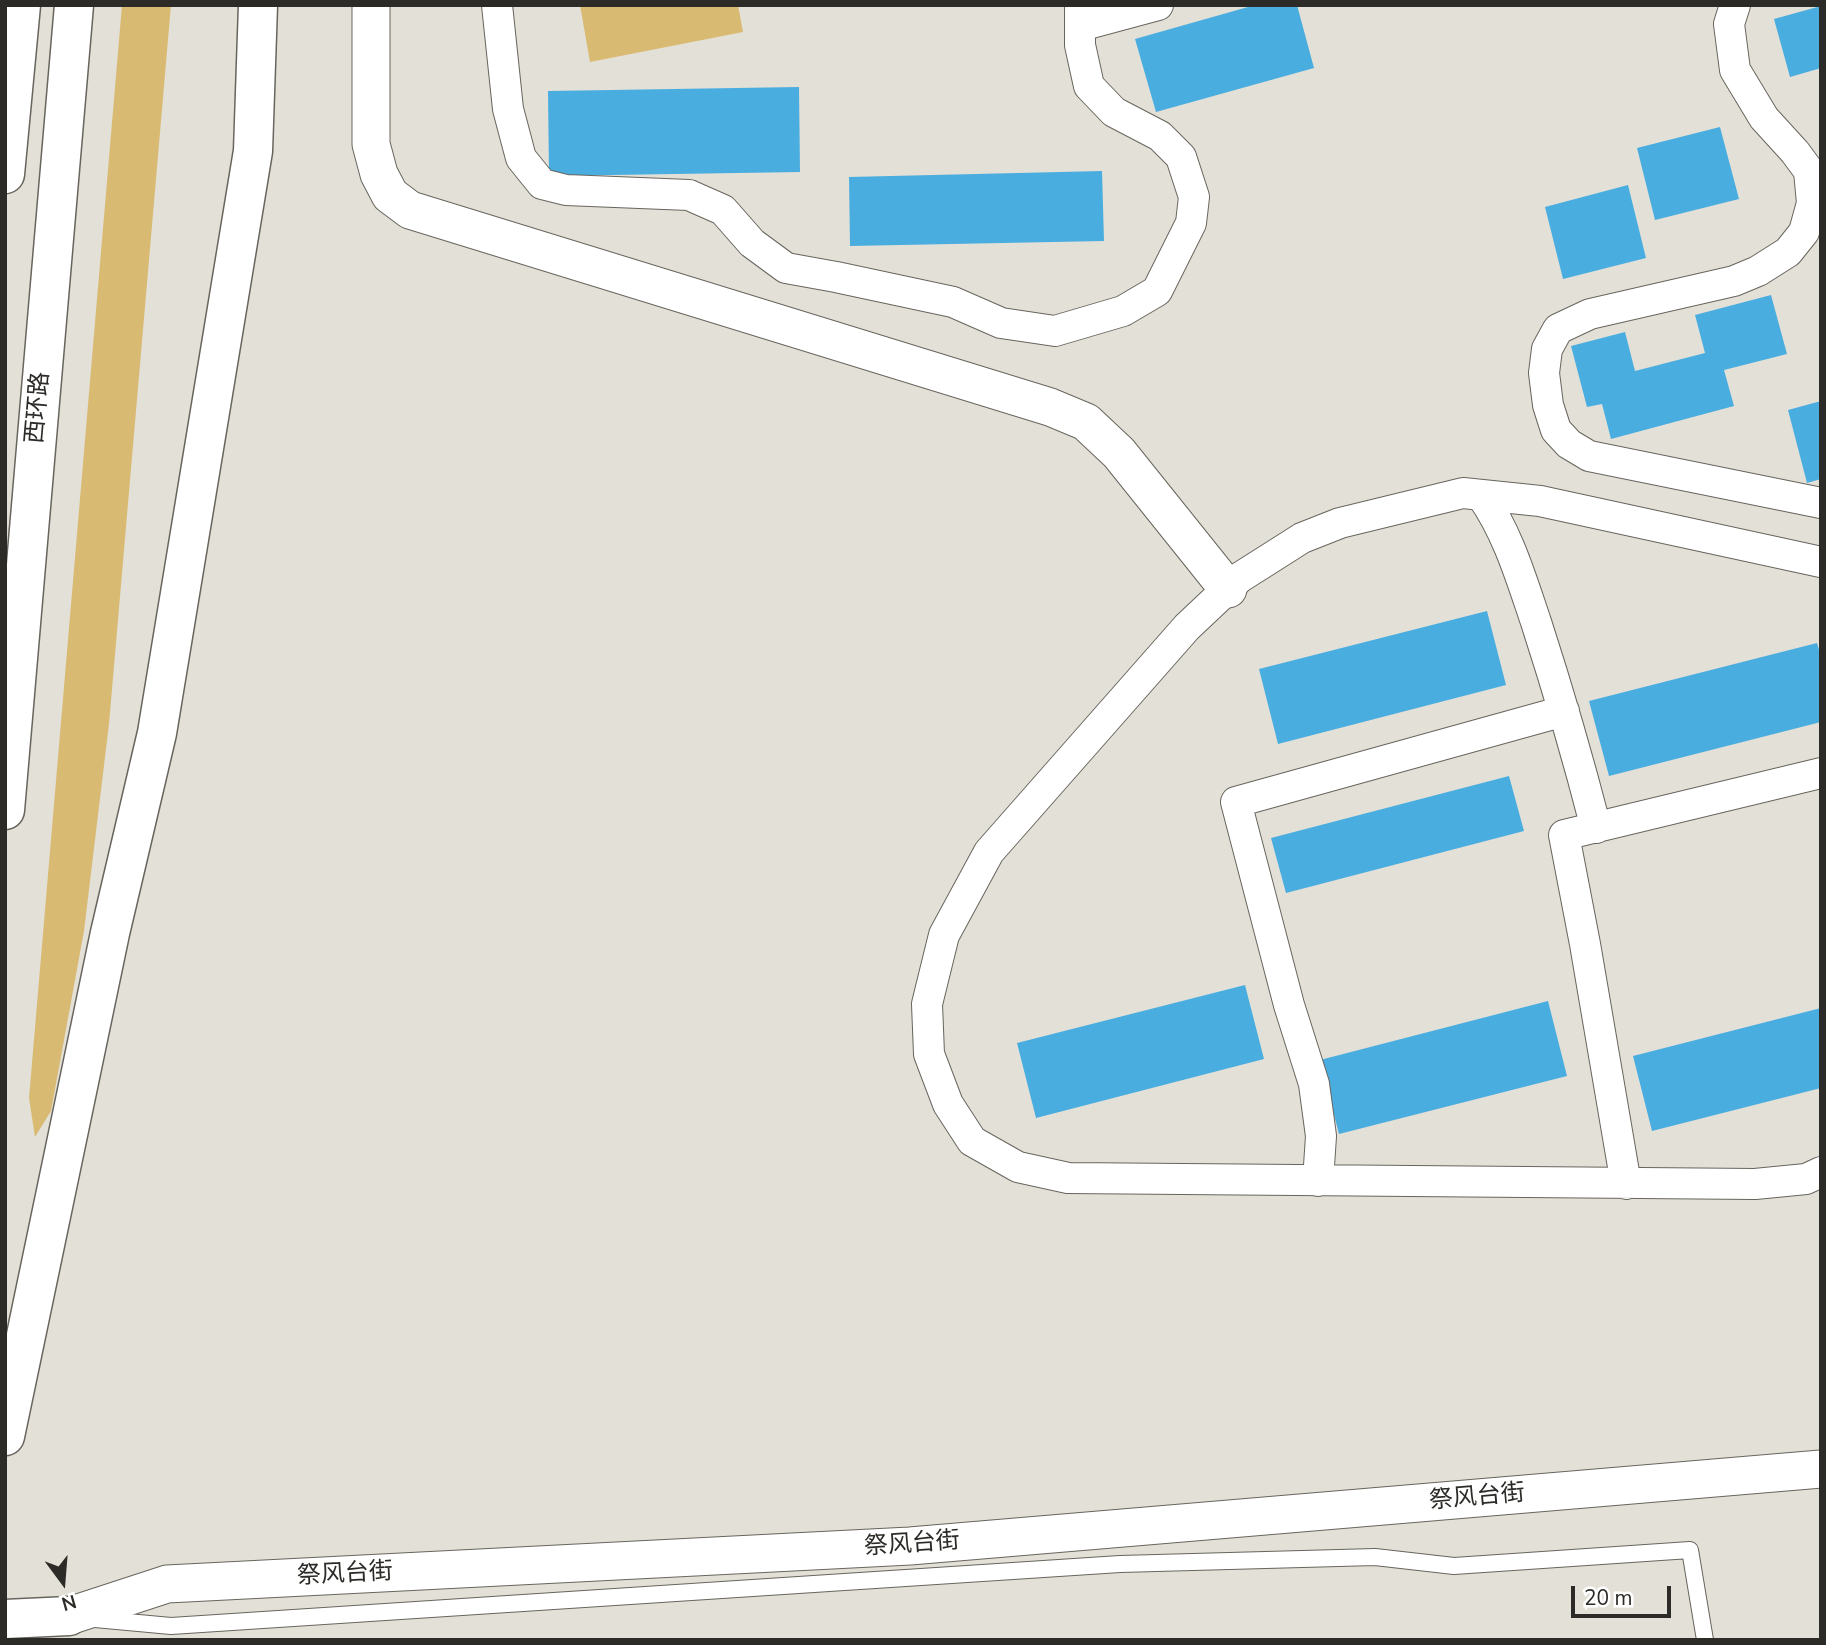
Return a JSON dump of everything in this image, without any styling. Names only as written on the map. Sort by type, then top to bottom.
[{"type":"main road","points":[[5,174],[21,5]]},
{"type":"main road","name":"西环路","points":[[5,810],[74,5]]},
{"type":"main road","points":[[5,1436],[110,933],[157,733],[253,151],[258,5]]},
{"type":"main road","name":"祭风台街","points":[[5,1619],[69,1616]]},
{"type":"street","points":[[371,5],[371,144],[379,174],[390,195],[410,210],[1049,407],[1086,422],[1119,453],[1228,589]]},
{"type":"street","points":[[497,5],[508,110],[521,158],[542,184],[566,190],[690,195],[723,210],[752,243],[786,268],[836,276],[953,302],[1001,323],[1055,331],[1123,312],[1157,290],[1191,223],[1194,197],[1181,157],[1160,136],[1114,112],[1089,86],[1080,46],[1080,16],[1158,5]]},
{"type":"street","points":[[1735,5],[1729,24],[1735,70],[1764,118],[1809,171],[1812,203],[1804,232],[1788,252],[1758,271],[1734,281],[1590,314],[1558,329],[1547,349],[1544,373],[1548,405],[1556,430],[1569,444],[1589,456],[1821,503]]},
{"type":"street","points":[[1821,562],[1539,501],[1463,493],[1340,523],[1302,538],[1239,578],[1187,627],[989,852],[944,935],[927,1004],[929,1054],[948,1104],[972,1141],[1018,1167],[1068,1178],[1755,1184],[1806,1179],[1821,1172]]},
{"type":"street","points":[[1481,495],[1494,513],[1516,563],[1575,745],[1596,828]]},
{"type":"street","points":[[1318,1181],[1321,1136],[1314,1084],[1289,1005],[1236,802],[1564,711]]},
{"type":"street","points":[[1626,1184],[1585,944],[1563,835],[1821,772]]},
{"type":"street","name":"祭风台街","points":[[69,1616],[167,1584],[911,1546],[1821,1469]]},
{"type":"lane","points":[[69,1616],[172,1626],[1120,1564],[1375,1557],[1454,1566],[1690,1550],[1705,1640]]},
{"type":"shaded area","points":[[122,5],[171,5],[109,724],[84,931],[51,1111],[35,1137],[29,1098]]},
{"type":"shaded area","points":[[580,5],[738,5],[743,32],[590,62]]},
{"type":"building","points":[[1255,5],[1297,5],[1314,68],[1156,112],[1135,39]]},
{"type":"building","points":[[1821,6],[1821,68],[1790,77],[1774,19]]},
{"type":"building","points":[[799,87],[800,172],[549,176],[548,91]]},
{"type":"building","points":[[1720,127],[1739,199],[1655,220],[1637,148]]},
{"type":"building","points":[[1102,171],[1104,241],[850,246],[849,177]]},
{"type":"building","points":[[1628,185],[1646,258],[1563,279],[1545,207]]},
{"type":"building","points":[[1771,295],[1787,354],[1724,370],[1734,406],[1611,439],[1602,404],[1587,407],[1571,346],[1625,332],[1635,371],[1705,353],[1695,315]]},
{"type":"building","points":[[1821,401],[1821,479],[1807,483],[1788,410]]},
{"type":"building","points":[[1487,611],[1506,685],[1278,744],[1259,669]]},
{"type":"building","points":[[1817,643],[1821,656],[1821,722],[1609,776],[1589,701]]},
{"type":"building","points":[[1509,776],[1524,831],[1286,893],[1271,838]]},
{"type":"building","points":[[1245,985],[1264,1059],[1036,1118],[1017,1043]]},
{"type":"building","points":[[1548,1001],[1567,1076],[1339,1134],[1320,1060]]},
{"type":"building","points":[[1821,1008],[1821,1088],[1652,1131],[1633,1056]]}]
